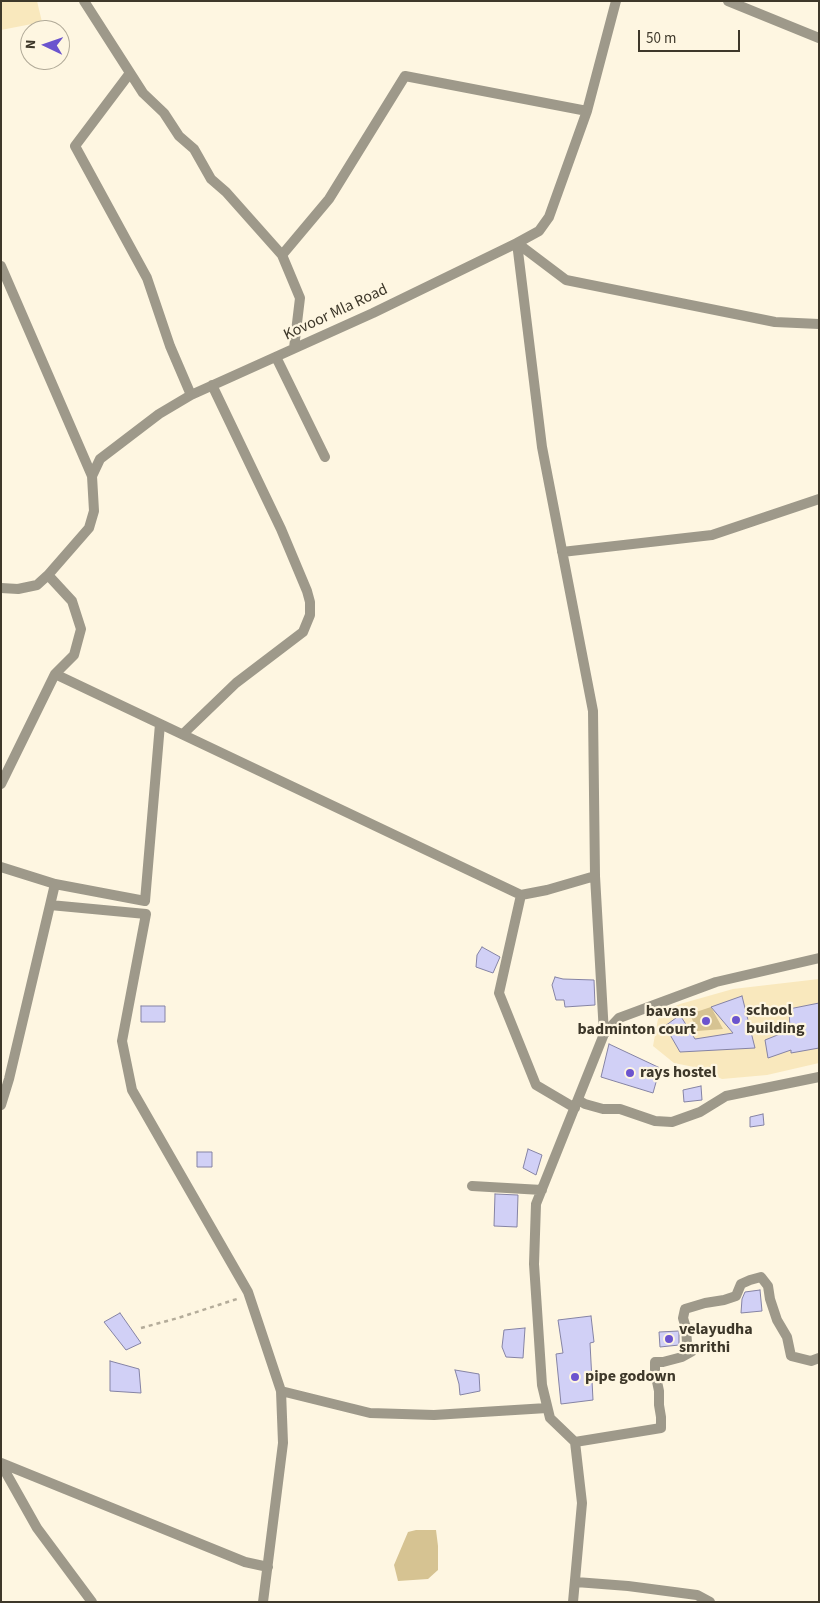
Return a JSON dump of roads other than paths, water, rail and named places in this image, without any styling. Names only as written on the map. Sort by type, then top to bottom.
[{"type":"street","points":[[84,1],[143,93],[164,113],[179,136],[194,150],[211,179],[226,192],[282,255],[300,298],[294,348]]},
{"type":"street","name":"Kovoor Mla Road","points":[[92,476],[100,459],[159,414],[191,395],[373,313],[539,231],[548,217],[587,111],[616,1]]},
{"type":"street","points":[[728,1],[819,38]]},
{"type":"street","points":[[130,73],[75,146],[147,278],[170,346],[191,395]]},
{"type":"street","points":[[282,255],[329,199],[405,76],[587,111]]},
{"type":"street","points":[[517,243],[566,280],[775,322],[819,324]]},
{"type":"street","points":[[517,243],[542,447],[592,711],[595,876],[604,1034]]},
{"type":"street","points":[[1,266],[92,476],[94,511],[89,528],[37,585],[18,589],[1,588]]},
{"type":"street","points":[[276,357],[325,457]]},
{"type":"street","points":[[183,734],[236,683],[303,632],[310,615],[310,602],[307,591],[289,547],[212,386]]},
{"type":"street","points":[[562,552],[712,535],[819,499]]},
{"type":"street","points":[[1,784],[55,674],[74,655],[81,629],[72,601],[48,575]]},
{"type":"street","points":[[55,674],[521,894],[547,890],[595,876]]},
{"type":"street","points":[[1,867],[55,884],[145,901],[160,724]]},
{"type":"street","points":[[1,1105],[9,1080],[55,884]]},
{"type":"street","points":[[521,894],[499,993],[536,1085],[577,1104],[620,1110],[655,1121],[672,1122],[700,1112],[726,1096],[819,1077]]},
{"type":"street","points":[[50,905],[146,914],[122,1042],[132,1090],[249,1294],[281,1391],[283,1442],[263,1602]]},
{"type":"street","points":[[573,1602],[582,1504],[575,1442],[550,1418],[542,1385],[534,1264],[536,1204],[604,1034],[619,1018],[707,985],[819,958]]},
{"type":"street","points":[[472,1186],[542,1190]]},
{"type":"street","points":[[575,1442],[661,1428],[655,1362],[682,1357],[691,1352],[687,1343],[683,1318],[686,1308],[736,1296],[741,1284],[750,1280],[761,1277],[768,1286],[770,1299],[777,1320],[787,1337],[791,1356],[811,1361],[819,1358]]},
{"type":"street","points":[[281,1391],[370,1413],[434,1415],[547,1408]]},
{"type":"street","points":[[1,1463],[245,1562],[268,1567]]},
{"type":"street","points":[[1,1463],[38,1528],[92,1602]]},
{"type":"street","points":[[576,1582],[628,1586],[696,1595],[710,1602]]},
{"type":"place","name":"school building","points":[[736,1020]]},
{"type":"place","name":"bavans badminton court","points":[[706,1021]]},
{"type":"place","name":"rays hostel","points":[[630,1073]]},
{"type":"place","name":"velayudha smrithi","points":[[669,1339]]},
{"type":"place","name":"pipe godown","points":[[575,1377]]}]
